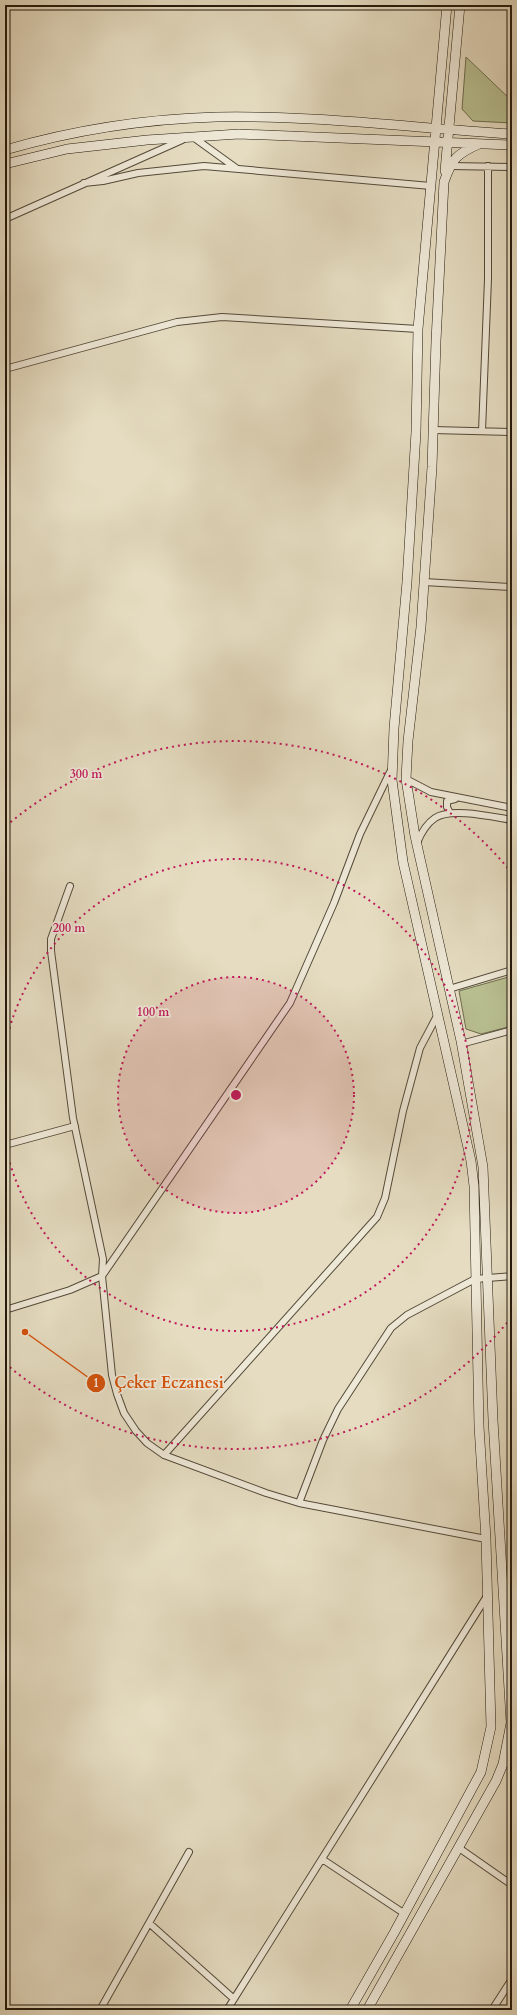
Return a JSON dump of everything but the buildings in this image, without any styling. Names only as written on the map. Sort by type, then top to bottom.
[{"type":"street","points":[[350,2010],[405,1914],[480,1772],[488,1747],[492,1708],[486,1539],[479,1426],[474,1186],[471,1161],[403,862],[392,780],[394,728],[407,582],[416,432],[418,329],[447,5]]},
{"type":"street","points":[[367,2010],[496,1781],[510,1746],[511,1723],[509,1646],[493,1420],[483,1166],[461,1044],[417,844],[406,779],[408,740],[424,582],[433,430],[444,182],[450,130],[460,5]]},
{"type":"street","points":[[5,150],[48,137],[85,130],[128,124],[216,117],[320,121],[512,134]]},
{"type":"street","points":[[5,164],[67,149],[239,134],[448,144],[512,145]]},
{"type":"street","points":[[191,137],[237,169]]},
{"type":"street","points":[[5,219],[191,137]]},
{"type":"street","points":[[444,182],[450,166],[465,150],[479,144]]},
{"type":"street","points":[[84,183],[103,181],[138,173],[204,166],[431,186]]},
{"type":"street","points":[[450,166],[512,167]]},
{"type":"street","points":[[482,431],[488,279],[488,166]]},
{"type":"street","points":[[5,369],[177,322],[222,317],[418,329]]},
{"type":"street","points":[[433,430],[512,432]]},
{"type":"street","points":[[424,582],[512,587]]},
{"type":"street","points":[[5,1310],[70,1290],[102,1276],[290,1003],[334,903],[360,834],[392,769]]},
{"type":"street","points":[[406,779],[431,792],[512,808]]},
{"type":"street","points":[[450,813],[447,806],[447,801],[459,798]]},
{"type":"street","points":[[417,844],[426,826],[436,817],[450,813],[483,815],[512,820]]},
{"type":"street","points":[[70,886],[52,935],[51,951],[75,1126],[103,1259],[102,1276],[112,1375],[124,1413],[136,1431],[147,1443],[164,1455],[266,1493],[299,1503],[486,1539]]},
{"type":"street","points":[[449,989],[512,970]]},
{"type":"street","points":[[164,1455],[377,1217],[385,1198],[403,1111],[420,1048],[438,1012]]},
{"type":"street","points":[[461,1044],[512,1030]]},
{"type":"street","points":[[5,1145],[75,1126]]},
{"type":"street","points":[[299,1503],[323,1440],[338,1409],[391,1328],[407,1315],[475,1279],[512,1276]]},
{"type":"street","points":[[227,2010],[488,1594]]},
{"type":"street","points":[[459,1848],[512,1885]]},
{"type":"street","points":[[100,2010],[189,1852]]},
{"type":"street","points":[[322,1859],[405,1914]]},
{"type":"street","points":[[149,1922],[234,1999]]},
{"type":"street","points":[[492,2010],[512,1979]]},
{"type":"green space","points":[[466,57],[512,101],[512,123],[473,121],[462,109]]},
{"type":"green space","points":[[512,976],[512,1026],[481,1034],[466,1029],[459,991]]},
{"type":"place","name":"Çeker Eczanesi","points":[[25,1332]]}]
